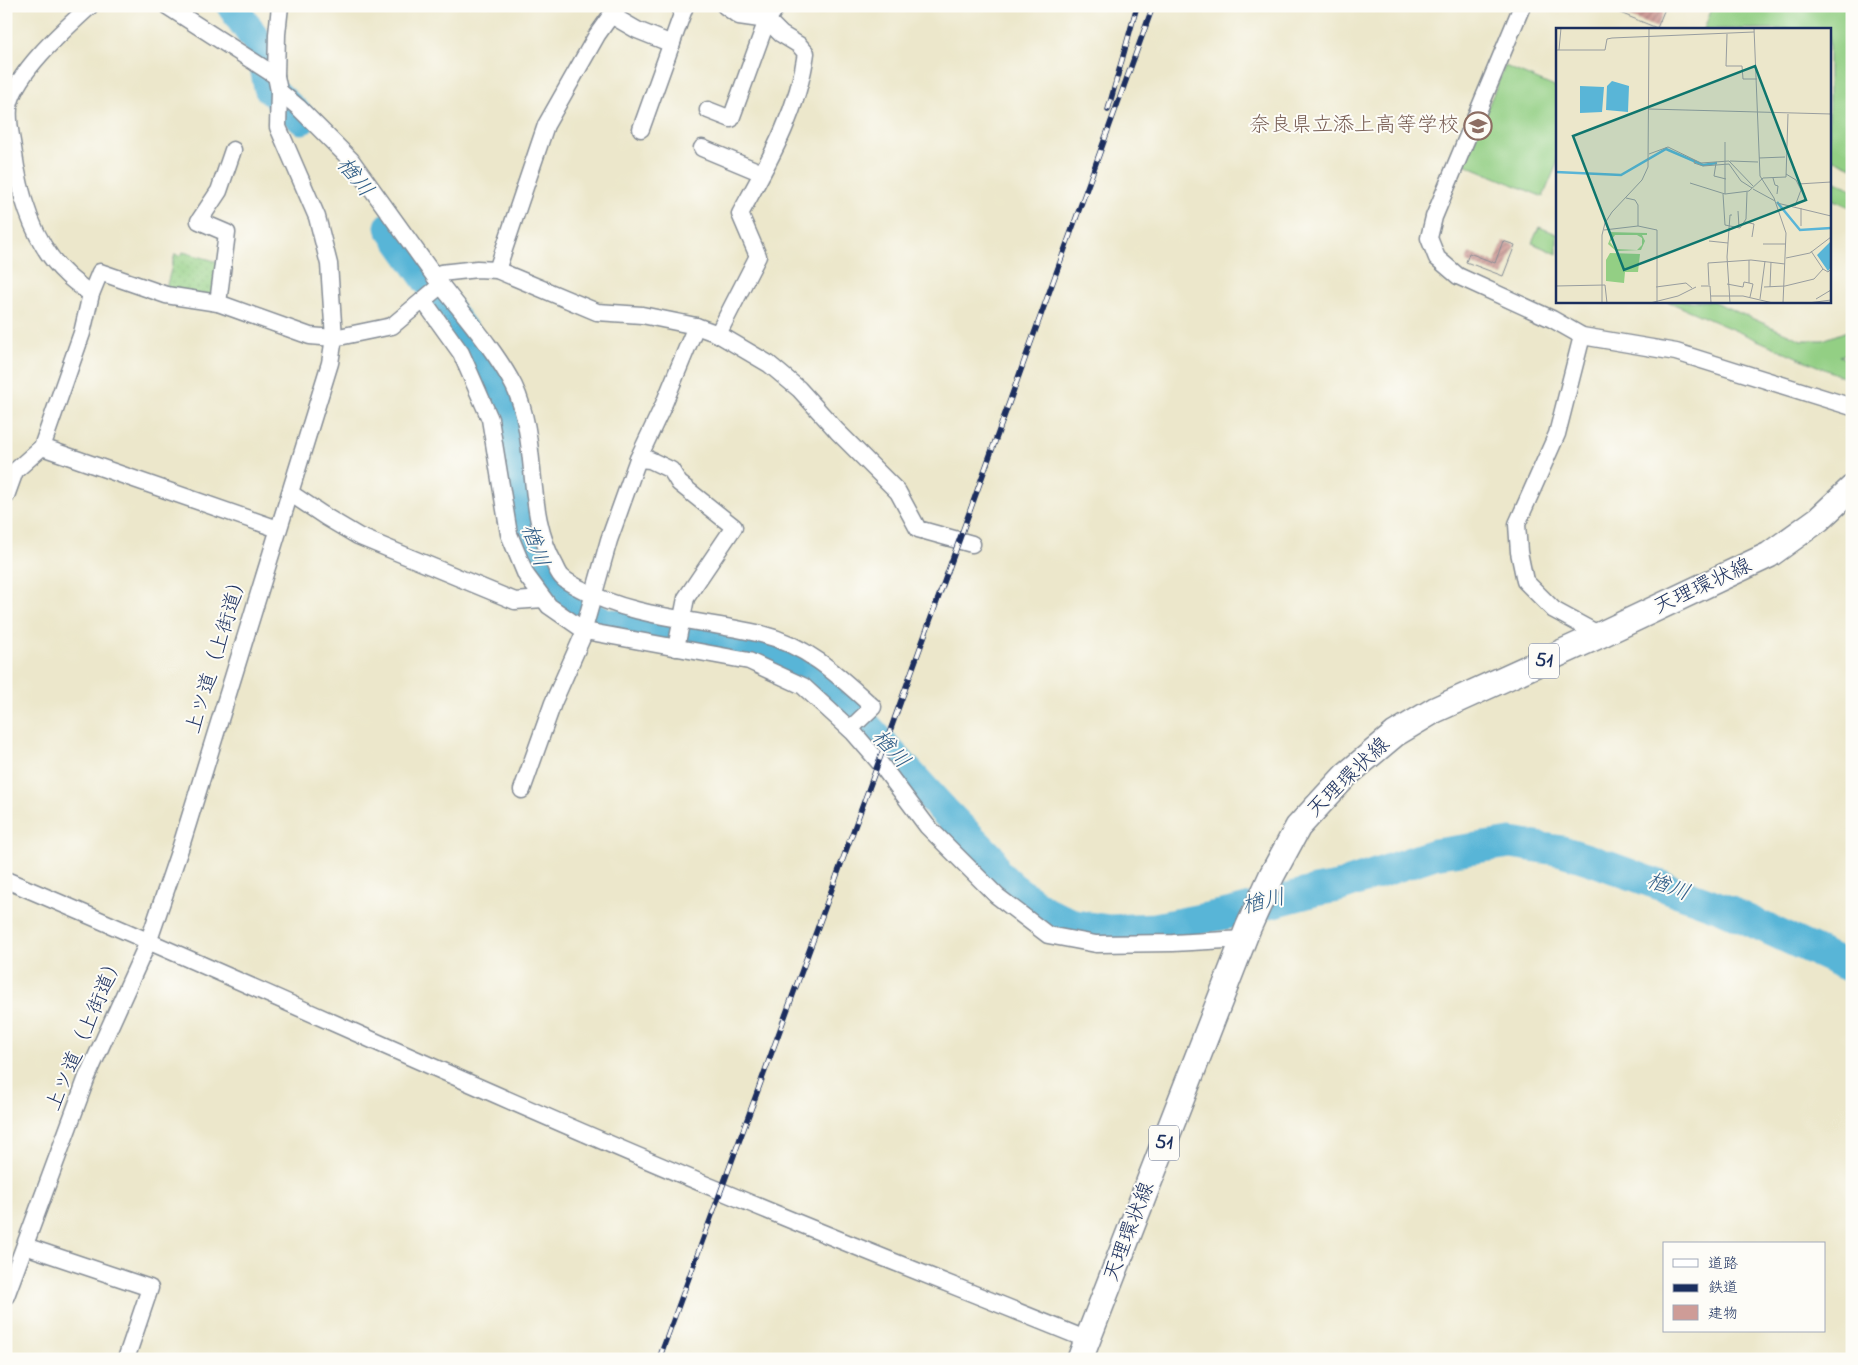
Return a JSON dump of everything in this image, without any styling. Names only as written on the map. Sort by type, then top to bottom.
[{"type":"main road","name":"天理環状線","points":[[1084,1349],[1246,933],[1272,875],[1298,827],[1346,775],[1395,734],[1435,710],[1769,555],[1819,519],[1852,488]]},
{"type":"street","points":[[90,6],[50,43],[28,70],[10,103],[9,126],[11,168],[24,205],[43,247],[66,275],[91,294]]},
{"type":"street","points":[[167,6],[277,84],[351,160],[433,290],[461,353],[490,419],[509,534],[526,576],[549,606],[585,628],[676,648],[749,661],[803,686],[850,730],[879,762],[927,826],[997,896],[1048,935],[1096,944],[1173,943],[1246,933]]},
{"type":"street","name":"上ツ道（上街道）","points":[[6,1296],[87,1077],[149,940],[181,846],[330,363],[334,338],[329,264],[317,217],[278,127],[277,34],[280,6]]},
{"type":"street","points":[[641,129],[685,6]]},
{"type":"street","points":[[718,334],[758,256],[740,214],[777,146],[792,110],[803,76],[806,53],[799,45],[781,34],[767,20],[739,16],[725,6]]},
{"type":"street","points":[[708,110],[731,119],[767,20],[777,6]]},
{"type":"street","points":[[1522,6],[1434,217],[1429,238],[1438,258],[1458,276],[1552,319],[1582,336],[1676,352],[1852,407]]},
{"type":"street","points":[[497,270],[546,125],[613,10],[637,30],[672,44]]},
{"type":"street","points":[[702,148],[762,173]]},
{"type":"street","points":[[218,303],[226,233],[199,221],[219,191],[233,150]]},
{"type":"street","points":[[6,496],[15,471],[42,447],[82,333],[91,294],[100,272],[166,295],[218,303],[310,336],[334,338],[392,326],[433,290],[441,273],[477,269],[497,270],[597,312],[642,315],[696,326],[718,334],[769,364],[799,389],[837,431],[898,492],[918,529],[972,544]]},
{"type":"street","points":[[433,290],[487,344],[514,387],[524,418],[540,529],[550,558],[562,578],[593,600],[622,608],[762,634],[799,648],[831,669],[873,707],[850,730]]},
{"type":"street","points":[[522,790],[553,703],[585,628],[609,540],[638,459],[663,406],[696,326]]},
{"type":"street","points":[[1582,336],[1557,434],[1517,524],[1519,552],[1525,581],[1554,610],[1600,635]]},
{"type":"street","points":[[42,447],[278,529]]},
{"type":"street","points":[[638,459],[650,460],[671,470],[679,483],[734,527],[686,598],[676,648]]},
{"type":"street","points":[[290,493],[358,536],[515,601],[543,599]]},
{"type":"street","points":[[6,880],[149,940],[420,1061],[1084,1349]]},
{"type":"street","points":[[25,1246],[150,1288],[126,1359]]},
{"type":"green space","points":[[1713,6],[1852,6],[1852,167],[1830,157],[1830,28],[1704,28]]},
{"type":"green space","points":[[1505,66],[1556,88],[1556,166],[1543,197],[1464,164]]},
{"type":"green space","points":[[1830,179],[1852,189],[1852,208],[1830,198]]},
{"type":"green space","points":[[1539,227],[1556,234],[1556,254],[1532,243]]},
{"type":"green space","points":[[183,252],[222,263],[216,300],[165,292],[175,254],[181,256]]},
{"type":"green space","points":[[1669,302],[1714,302],[1802,340],[1823,340],[1852,329],[1852,352],[1839,356],[1852,361],[1852,381]]},
{"type":"building","points":[[1603,6],[1666,6],[1657,28]]},
{"type":"building","points":[[1503,241],[1515,245],[1503,276],[1466,262],[1469,253],[1495,263]]},
{"type":"waterway","name":"楢川","points":[[232,6],[261,47],[269,88],[302,119]]},
{"type":"waterway","name":"楢川","points":[[390,227],[491,371],[509,405],[519,449],[525,530],[538,567],[565,603],[606,623],[697,637],[760,650],[799,665],[835,692],[945,812],[990,857],[995,871],[1012,887],[1045,911],[1075,925],[1109,930],[1155,928],[1232,913],[1315,891],[1338,887],[1434,854],[1511,843],[1562,851],[1722,908],[1852,968]]},
{"type":"railway","points":[[1108,110],[1137,6]]},
{"type":"railway","points":[[659,1359],[890,731],[1153,6]]},
{"type":"place","name":"奈良県立添上高等学校","points":[[1478,126]]}]
